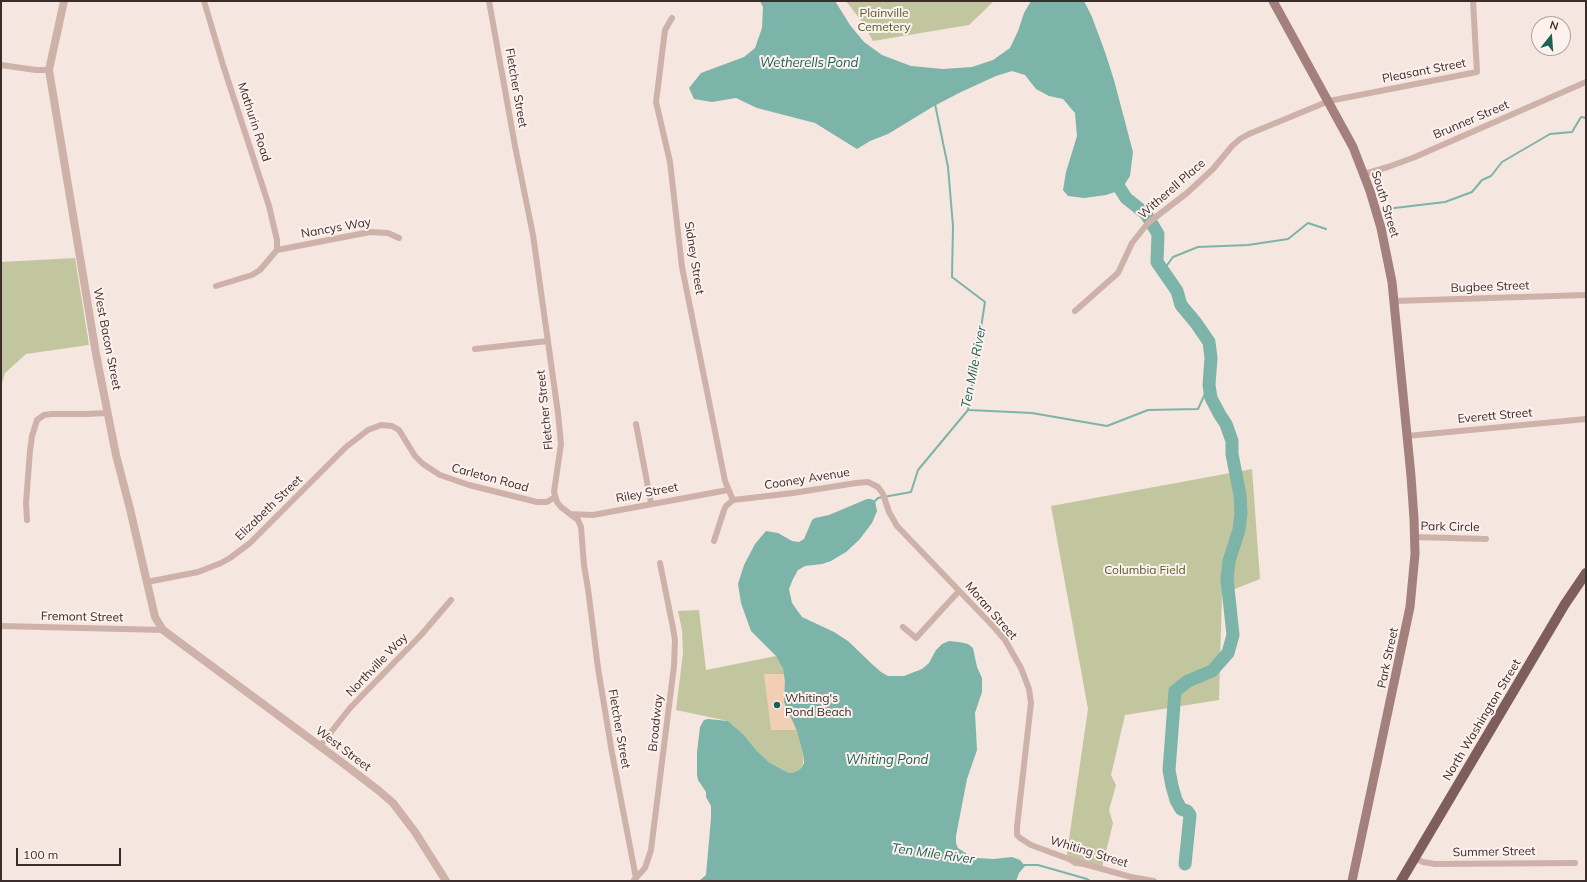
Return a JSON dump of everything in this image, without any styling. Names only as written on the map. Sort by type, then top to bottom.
[{"type":"main road","name":"South Street","points":[[1273,1],[1353,147],[1375,208],[1385,245],[1394,301],[1407,436]]},
{"type":"main road","name":"Park Street","points":[[1352,881],[1408,625],[1413,583],[1414,537],[1407,436]]},
{"type":"main road","name":"North Washington Street","points":[[1401,881],[1565,604],[1586,573]]},
{"type":"street","name":"West Bacon Street","points":[[64,1],[50,70],[94,340],[116,454],[155,617],[163,630],[202,659]]},
{"type":"street","name":"Mathurin Road","points":[[204,1],[227,78],[272,216],[277,240],[276,250]]},
{"type":"street","name":"Fletcher Street","points":[[489,1],[515,146],[533,235],[562,444],[554,486],[555,497],[561,507],[578,520],[582,527],[584,566],[598,668],[634,880]]},
{"type":"street","name":"Pleasant Street","points":[[1329,101],[1477,72],[1473,1]]},
{"type":"street","name":"Sidney Street","points":[[672,18],[665,30],[656,102],[670,162],[682,267],[718,446],[728,490],[734,500]]},
{"type":"street","points":[[1,65],[36,70],[50,70]]},
{"type":"street","name":"Brunner Street","points":[[1364,174],[1415,157],[1586,82]]},
{"type":"street","name":"Witherell Place","points":[[1075,311],[1118,273],[1132,243],[1150,222],[1187,193],[1213,169],[1232,146],[1249,134],[1329,101]]},
{"type":"street","name":"Nancys Way","points":[[276,250],[370,232],[388,233],[399,238]]},
{"type":"street","points":[[216,286],[252,275],[260,270],[276,250]]},
{"type":"street","name":"Bugbee Street","points":[[1394,301],[1586,295]]},
{"type":"street","points":[[475,349],[548,341]]},
{"type":"street","points":[[27,520],[26,503],[30,451],[32,436],[37,420],[44,415],[52,414],[108,413]]},
{"type":"street","name":"Everett Street","points":[[1407,436],[1586,418]]},
{"type":"street","points":[[636,424],[651,503]]},
{"type":"street","name":"Elizabeth Street","points":[[147,582],[198,572],[215,566],[230,558],[250,543],[354,440],[374,427],[381,425],[392,426]]},
{"type":"street","name":"Carleton Road","points":[[392,426],[399,430],[415,456],[423,464],[440,475],[469,485],[537,502],[547,502],[555,497]]},
{"type":"street","name":"Cooney Avenue","points":[[734,500],[794,494],[863,482],[878,487],[892,519],[902,533]]},
{"type":"street","name":"Riley Street","points":[[570,514],[593,514],[728,490]]},
{"type":"street","points":[[714,541],[724,510],[726,506],[734,500]]},
{"type":"street","name":"Moran Street","points":[[902,533],[959,590],[1005,640],[1021,668],[1029,690],[1031,703],[1017,827],[1020,838]]},
{"type":"street","name":"Park Circle","points":[[1414,537],[1486,539]]},
{"type":"street","name":"Broadway","points":[[634,880],[645,868],[651,850],[674,666],[675,640],[660,563]]},
{"type":"street","points":[[903,627],[916,638],[959,590]]},
{"type":"street","name":"Northville Way","points":[[320,746],[350,708],[421,635],[451,600]]},
{"type":"street","name":"Fremont Street","points":[[1,626],[163,630]]},
{"type":"street","name":"West Street","points":[[202,659],[378,790],[392,803],[415,832],[446,881]]},
{"type":"street","name":"Whiting Street","points":[[1020,838],[1031,845],[1077,862],[1154,881]]},
{"type":"street","name":"Summer Street","points":[[1414,858],[1423,862],[1435,864],[1575,863]]},
{"type":"green space","name":"Plainville Cemetery","points":[[846,1],[994,1],[969,25],[873,41],[862,22]]},
{"type":"green space","points":[[75,258],[89,345],[26,354],[5,373],[1,387],[1,262]]},
{"type":"green space","name":"Columbia Field","points":[[1252,469],[1260,579],[1222,594],[1219,700],[1125,715],[1111,775],[1116,785],[1109,810],[1113,823],[1102,868],[1074,866],[1066,860],[1088,709],[1051,506]]},
{"type":"green space","points":[[699,610],[706,670],[776,656],[779,660],[785,674],[784,702],[797,730],[804,758],[802,767],[799,770],[792,773],[787,772],[770,763],[757,751],[743,734],[728,721],[676,710],[683,653],[682,630],[678,611]]},
{"type":"sand","name":"Whiting's Pond Beach","points":[[764,674],[785,674],[784,702],[797,730],[771,730]]},
{"type":"water","name":"Wetherells Pond","points":[[760,1],[835,1],[850,25],[864,42],[882,55],[911,66],[943,69],[972,67],[993,60],[1010,48],[1024,13],[1031,1],[1084,1],[1092,17],[1105,52],[1133,152],[1130,176],[1121,190],[1106,195],[1084,198],[1068,196],[1063,190],[1066,172],[1077,136],[1075,113],[1063,99],[1049,96],[1036,89],[1025,75],[1012,71],[996,76],[961,92],[934,106],[888,134],[870,141],[857,149],[815,123],[757,108],[736,98],[712,102],[694,99],[689,88],[701,73],[744,57],[755,48],[762,28],[763,7]]},
{"type":"water","name":"Whiting Pond","points":[[867,499],[875,501],[877,511],[872,523],[859,540],[846,552],[831,561],[822,564],[805,566],[798,570],[789,589],[792,603],[802,617],[834,632],[848,641],[881,672],[888,676],[904,676],[922,669],[929,663],[936,650],[942,644],[949,641],[968,644],[973,648],[977,667],[982,678],[982,692],[975,713],[977,750],[967,779],[956,843],[958,848],[977,858],[994,859],[1012,857],[1020,860],[1025,866],[1019,873],[1016,881],[699,881],[706,875],[711,818],[711,806],[706,797],[706,792],[698,780],[697,775],[697,752],[700,727],[704,720],[728,721],[743,734],[757,751],[770,763],[787,772],[792,773],[799,770],[804,763],[797,731],[784,702],[785,681],[783,669],[776,656],[751,631],[741,603],[738,584],[744,565],[755,544],[766,531],[778,533],[792,541],[799,542],[804,539],[812,520],[815,518],[829,515]]},
{"type":"waterway","name":"Ten Mile River","points":[[874,502],[878,498],[911,492],[918,470],[968,410],[985,302],[952,277],[953,226],[948,167],[935,104]]},
{"type":"waterway","points":[[1386,209],[1445,202],[1472,192],[1482,180],[1491,176],[1502,162],[1550,134],[1572,132],[1581,117],[1586,118]]},
{"type":"waterway","name":"Ten Mile River","points":[[1112,176],[1126,198],[1146,214],[1158,234],[1157,262],[1177,291],[1181,305],[1209,342],[1211,358],[1209,385],[1211,398],[1226,424],[1232,441],[1232,454],[1240,495],[1241,513],[1239,530],[1229,561],[1227,579],[1233,635],[1228,653],[1212,671],[1188,681],[1175,691],[1169,770],[1176,800],[1181,809],[1187,811],[1190,815],[1185,864]]},
{"type":"waterway","points":[[1162,272],[1173,257],[1198,247],[1248,245],[1288,239],[1308,223],[1326,229]]},
{"type":"waterway","points":[[969,410],[1032,413],[1107,426],[1148,410],[1198,409],[1209,385]]},
{"type":"waterway","name":"Ten Mile River","points":[[1023,865],[1038,865],[1090,881]]},
{"type":"place","name":"Whiting's Pond Beach","points":[[777,705]]}]
